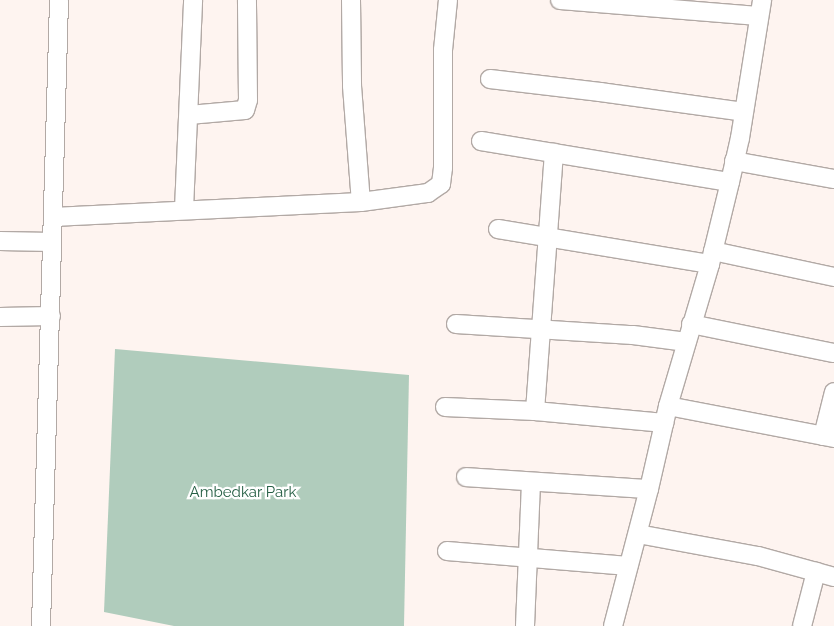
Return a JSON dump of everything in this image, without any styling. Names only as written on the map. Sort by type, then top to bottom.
[{"type":"street","points":[[41,626],[59,0]]},
{"type":"street","points":[[184,209],[193,0]]},
{"type":"street","points":[[189,115],[245,110],[248,100],[247,0]]},
{"type":"street","points":[[351,0],[352,86],[360,202]]},
{"type":"street","points":[[53,217],[184,209],[360,202],[428,193],[441,184],[443,50],[448,0]]},
{"type":"street","points":[[560,0],[760,8],[744,112],[712,258],[668,406],[638,534],[628,566],[625,588],[613,626]]},
{"type":"street","points":[[490,79],[744,112]]},
{"type":"street","points":[[481,141],[730,182]]},
{"type":"street","points":[[535,410],[554,153]]},
{"type":"street","points":[[734,161],[834,179]]},
{"type":"street","points":[[498,229],[712,258],[834,277]]},
{"type":"street","points":[[0,241],[52,242]]},
{"type":"street","points":[[0,317],[51,316]]},
{"type":"street","points":[[456,324],[540,328],[687,342]]},
{"type":"street","points":[[691,324],[834,353]]},
{"type":"street","points":[[668,406],[829,437],[834,392]]},
{"type":"street","points":[[445,407],[535,410],[664,423]]},
{"type":"street","points":[[466,477],[649,489]]},
{"type":"street","points":[[525,626],[531,482]]},
{"type":"street","points":[[638,534],[758,556],[834,577]]},
{"type":"street","points":[[447,551],[628,566]]},
{"type":"street","points":[[802,626],[816,572]]},
{"type":"green space","name":"Ambedkar Park","points":[[115,349],[409,375],[404,626],[174,626],[104,612]]}]
